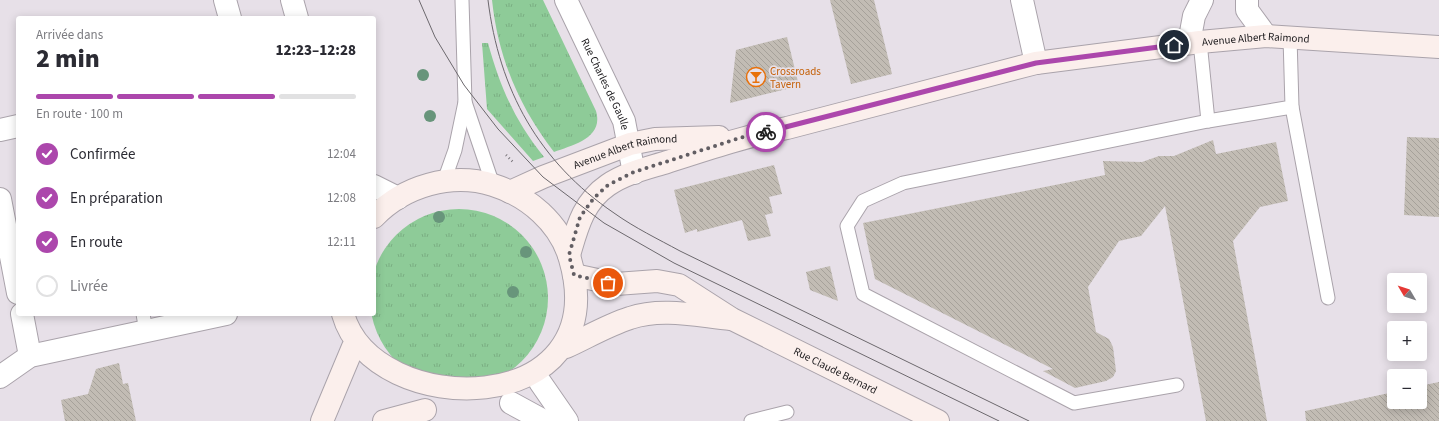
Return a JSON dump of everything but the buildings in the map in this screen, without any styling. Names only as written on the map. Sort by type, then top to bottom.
[{"type":"street","points":[[225,0],[229,16]]},
{"type":"street","points":[[292,0],[296,16]]},
{"type":"street","name":"Rue Charles de Gaulle","points":[[566,0],[624,121],[630,144],[634,172]]},
{"type":"street","points":[[1022,0],[1036,63]]},
{"type":"street","points":[[1195,43],[1194,16],[1202,0]]},
{"type":"street","points":[[1247,0],[1247,10],[1266,36]]},
{"type":"street","name":"Avenue Albert Raimond","points":[[572,265],[580,217],[585,209],[608,185],[634,172],[746,136],[787,128],[1036,63],[1195,43],[1266,36],[1439,47]]},
{"type":"street","points":[[0,130],[16,126]]},
{"type":"street","name":"Avenue Albert Raimond","points":[[502,188],[544,177],[630,144],[654,139],[746,136]]},
{"type":"street","points":[[376,216],[398,198],[420,187],[444,181],[469,180],[502,188],[529,203],[546,217],[563,241],[572,265],[577,288],[573,328],[566,348],[540,382],[503,406],[544,421]]},
{"type":"street","points":[[376,187],[398,198]]},
{"type":"street","points":[[0,199],[16,282]]},
{"type":"street","name":"Rue Claude Bernard","points":[[572,265],[616,284],[657,281],[680,285],[732,319],[938,421]]},
{"type":"street","name":"Rue Claude Bernard","points":[[566,348],[629,318],[643,315],[669,313],[732,319]]},
{"type":"street","points":[[22,316],[30,356]]},
{"type":"street","points":[[1,379],[30,356],[145,322],[206,316]]},
{"type":"street","points":[[344,316],[346,328],[353,348],[371,375],[391,393],[434,412],[384,421]]},
{"type":"street","points":[[322,421],[353,348]]},
{"type":"street","points":[[540,382],[567,421]]},
{"type":"lane","points":[[444,181],[455,150],[465,102],[462,0]]},
{"type":"lane","points":[[1290,37],[1292,107],[1328,298]]},
{"type":"lane","points":[[1195,43],[1208,121]]},
{"type":"lane","points":[[465,102],[502,188]]},
{"type":"lane","points":[[1176,385],[1074,403],[862,294],[847,226],[863,201],[903,183],[1208,121],[1292,107]]},
{"type":"lane","points":[[751,421],[787,412]]},
{"type":"path","points":[[504,153],[515,164]]},
{"type":"green space","points":[[492,0],[543,0],[596,111],[597,120],[595,128],[585,139],[554,152],[542,135],[530,117],[512,80],[499,41]]},
{"type":"green space","points":[[482,43],[488,43],[503,89],[517,117],[544,157],[533,161],[487,109]]},
{"type":"green space","points":[[450,209],[468,209],[485,213],[501,219],[515,229],[528,242],[538,256],[548,289],[548,307],[544,324],[538,340],[528,354],[515,367],[501,377],[468,387],[450,387],[433,383],[417,377],[403,367],[390,354],[380,340],[372,316],[376,316],[376,267],[380,256],[390,242],[403,229],[417,219]]},
{"type":"tram line","points":[[419,0],[435,37],[464,85],[498,129],[543,177],[604,223],[674,263],[999,421]]},
{"type":"tram line","points":[[488,0],[493,33],[502,64],[513,93],[527,121],[544,147],[564,171],[588,193],[630,224],[680,251],[1029,421]]},
{"type":"way so far","points":[[608,283],[574,275],[569,255],[580,217],[599,193],[608,185],[634,172],[746,136],[766,132]]},
{"type":"place","name":"Crossroads Tavern","points":[[756,77]]},
{"type":"route","points":[[766,132],[787,128],[1036,63],[1174,45]]}]
